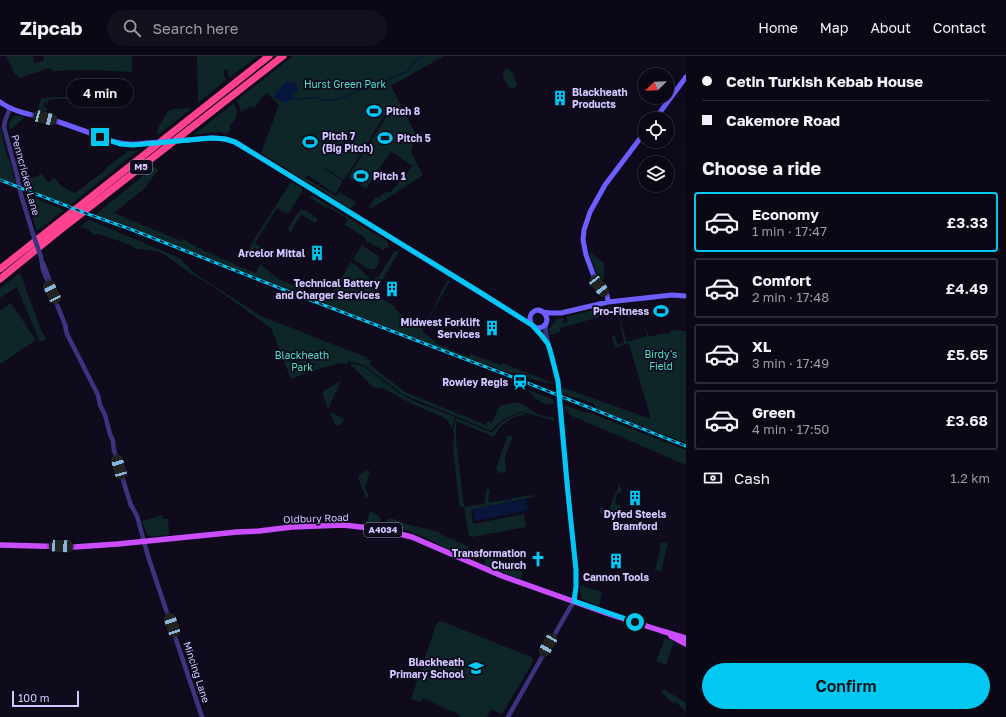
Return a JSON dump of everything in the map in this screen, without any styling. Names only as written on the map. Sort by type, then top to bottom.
[{"type":"highway","name":"M5","points":[[0,269],[269,56]]},
{"type":"highway","name":"M5","points":[[0,279],[65,226],[283,56]]},
{"type":"main road","points":[[660,112],[686,77]]},
{"type":"main road","points":[[0,102],[21,112],[55,121],[116,142],[133,145],[212,138],[225,139],[235,142],[538,328],[542,328],[549,320],[562,313],[608,302],[672,295],[686,296]]},
{"type":"main road","points":[[608,302],[607,296],[599,286],[593,274],[586,255],[583,240],[584,230],[590,212],[605,186],[638,141]]},
{"type":"main road","points":[[517,316],[531,314],[536,310],[550,313],[562,313]]},
{"type":"main road","points":[[543,312],[548,319],[546,324]]},
{"type":"main road","points":[[531,314],[529,319],[533,326]]},
{"type":"main road","name":"Oldbury Road","points":[[0,545],[74,547],[292,527],[343,525],[370,528],[412,537],[502,576],[686,638]]},
{"type":"main road","points":[[662,631],[686,644]]},
{"type":"street","name":"Penncricket Lane","points":[[10,108],[4,127],[17,174],[21,195],[41,257],[43,270],[67,334],[98,395],[100,406],[105,415],[110,434],[114,441],[114,451],[130,503],[137,516],[144,541]]},
{"type":"street","points":[[508,717],[574,601],[576,587],[576,570],[559,404],[559,389],[545,330],[546,324]]},
{"type":"street","points":[[533,326],[548,344]]},
{"type":"street","name":"Mincing Lane","points":[[144,541],[202,717]]},
{"type":"green space","points":[[6,56],[33,56],[34,63],[44,61],[43,56],[132,56],[132,72],[89,70],[54,71],[49,68],[20,78],[15,74]]},
{"type":"green space","points":[[197,56],[258,56],[229,78],[227,69],[223,71],[226,80],[198,103]]},
{"type":"green space","name":"Hurst Green Park","points":[[293,56],[444,56],[391,86],[415,133],[411,152],[423,175],[371,209],[368,208],[376,197],[378,198],[387,191],[390,193],[412,166],[391,151],[366,189],[348,177],[388,114],[386,113],[344,180],[325,168],[343,181],[335,194],[308,175],[306,178],[336,196],[339,192],[357,203],[351,208],[348,208],[261,153],[279,105],[266,93],[254,108],[252,106],[241,112],[237,100]]},
{"type":"green space","points":[[504,69],[508,69],[512,72],[517,84],[515,88],[512,89],[506,83],[503,75]]},
{"type":"green space","points":[[102,95],[72,99],[49,99],[48,103],[44,102],[43,107],[47,108],[47,112],[38,110],[41,99],[44,98]]},
{"type":"green space","points":[[234,103],[238,113],[236,114],[234,121],[229,125],[231,129],[227,134],[215,132],[193,135]]},
{"type":"green space","points":[[192,108],[158,135],[157,134],[158,128],[168,111],[174,109]]},
{"type":"green space","points":[[16,115],[25,117],[10,130],[10,121]]},
{"type":"green space","points":[[0,126],[6,153],[16,182],[12,183],[0,178]]},
{"type":"green space","points":[[139,150],[70,205],[29,190],[27,179],[42,174],[49,183],[54,177],[61,186],[75,193],[106,170],[107,167],[127,151]]},
{"type":"green space","points":[[155,166],[158,170],[145,188],[114,213],[181,241],[183,239],[228,262],[256,273],[260,264],[278,279],[329,300],[351,262],[370,278],[367,285],[370,287],[375,278],[379,276],[394,252],[400,250],[374,294],[396,307],[395,309],[414,326],[419,327],[423,325],[429,317],[448,280],[450,281],[422,331],[436,342],[435,343],[469,357],[470,354],[501,365],[502,363],[553,384],[530,379],[469,359],[146,234],[129,226],[95,215]]},
{"type":"green space","points":[[291,182],[302,188],[302,192],[289,213],[285,213],[277,208],[255,243],[268,252],[268,256],[265,256],[255,248],[253,251],[256,254],[253,257],[247,252]]},
{"type":"green space","points":[[25,194],[64,210],[37,231]]},
{"type":"green space","points":[[312,196],[388,242],[388,247],[383,250],[365,240],[366,238],[345,225],[348,219],[309,197]]},
{"type":"green space","points":[[301,210],[308,211],[318,219],[315,223],[301,214],[290,233],[288,228]]},
{"type":"green space","name":"Blackheath Park","points":[[89,220],[180,258],[194,273],[261,316],[368,358],[367,360],[372,361],[369,364],[405,392],[486,425],[488,421],[492,423],[501,405],[515,403],[522,404],[543,416],[554,418],[555,421],[520,412],[504,419],[489,430],[402,394],[364,365],[348,361],[347,364],[340,363],[291,379],[271,328],[214,287],[190,273],[162,253],[149,250],[138,250],[128,244],[99,234],[94,235],[86,228],[79,228]]},
{"type":"green space","points":[[362,245],[378,256],[379,262],[375,269],[367,268],[353,259]]},
{"type":"green space","points":[[589,253],[604,263],[604,279],[599,280]]},
{"type":"green space","points":[[20,273],[41,330],[46,339],[40,342],[17,287],[0,298],[0,288]]},
{"type":"green space","points":[[11,303],[36,340],[0,364],[0,310]]},
{"type":"green space","points":[[593,310],[598,312],[599,317],[560,328],[561,332],[550,335],[549,329],[556,320],[563,317],[563,323],[568,322],[566,317]]},
{"type":"green space","name":"Birdy's Field","points":[[619,316],[627,342],[647,336],[644,325],[649,337],[670,333],[671,330],[686,331],[686,443],[595,408],[594,404],[562,393],[564,388],[651,419],[628,343],[615,348],[612,336],[615,335],[617,344],[624,343]]},
{"type":"green space","points":[[349,363],[363,366],[399,393],[411,400],[455,417],[452,428],[448,421],[443,417],[412,404],[383,388],[372,387]]},
{"type":"green space","points":[[341,381],[328,409],[322,392]]},
{"type":"green space","points":[[528,390],[552,399],[554,403],[543,403],[536,399]]},
{"type":"green space","points":[[564,405],[587,412],[686,450],[686,465],[570,415],[565,409]]},
{"type":"green space","points":[[329,411],[344,419],[342,423],[338,426],[335,424]]},
{"type":"green space","points":[[523,413],[525,414],[506,422],[494,437],[456,421],[456,440],[464,507],[460,507],[459,503],[453,447],[453,430],[456,418],[491,432],[509,418]]},
{"type":"green space","points":[[508,435],[513,437],[505,457],[506,472],[500,473],[496,470]]},
{"type":"green space","points":[[370,471],[365,487],[369,497],[366,498],[358,478],[360,474]]},
{"type":"green space","points":[[619,485],[622,489],[622,493],[617,493],[615,504],[620,505],[620,509],[671,519],[639,514],[637,520],[599,513],[600,507],[609,509]]},
{"type":"green space","points":[[487,489],[490,489],[488,502],[512,500],[511,498],[533,495],[533,497],[471,510],[473,524],[524,514],[526,527],[472,537],[469,536],[464,507],[483,504],[484,506]]},
{"type":"green space","points":[[370,511],[379,516],[381,520],[377,525],[366,524]]},
{"type":"green space","points":[[162,515],[163,519],[168,519],[169,535],[151,537],[146,532],[142,521]]},
{"type":"green space","points":[[388,519],[393,519],[409,525],[440,532],[440,534],[469,547],[465,554],[465,558],[424,537],[405,530],[387,526],[386,523]]},
{"type":"green space","points":[[668,542],[661,571],[655,570],[661,545],[657,544]]},
{"type":"green space","points":[[487,556],[524,568],[521,579],[484,566]]},
{"type":"green space","points":[[580,585],[602,592],[599,606],[582,599]]},
{"type":"green space","name":"Blackheath Primary School","points":[[441,621],[531,657],[533,660],[502,714],[491,709],[487,717],[459,717],[460,715],[423,698],[421,702],[411,699],[436,625]]},
{"type":"green space","points":[[665,638],[674,642],[666,665],[656,661]]},
{"type":"green space","points":[[664,689],[686,703],[686,712],[676,702],[674,704],[661,692]]},
{"type":"water","points":[[289,81],[296,83],[298,88],[296,93],[287,103],[280,101],[274,97],[274,95],[286,82]]},
{"type":"water","points":[[526,499],[528,510],[475,521],[473,509]]},
{"type":"waterway","points":[[321,99],[333,100],[371,86],[379,86],[394,76],[407,72],[417,59],[423,56]]},
{"type":"waterway","points":[[292,98],[317,98]]},
{"type":"railway","points":[[0,180],[520,380],[686,446]]},
{"type":"place","name":"Blackheath Products","points":[[560,98]]},
{"type":"place","name":"Pitch 8","points":[[374,111]]},
{"type":"place","name":"Pitch 5","points":[[385,138]]},
{"type":"place","name":"Pitch 7 (Big Pitch)","points":[[310,142]]},
{"type":"place","name":"Pitch 1","points":[[361,176]]},
{"type":"place","name":"Arcelor Mittal","points":[[317,253]]},
{"type":"place","name":"Technical Battery and Charger Services","points":[[392,289]]},
{"type":"place","name":"Pro-Fitness","points":[[661,311]]},
{"type":"place","name":"Midwest Forklift Services","points":[[492,328]]},
{"type":"place","name":"Rowley Regis","points":[[520,382]]},
{"type":"place","name":"Dyfed Steels Bramford","points":[[635,498]]},
{"type":"place","name":"Transformation Church","points":[[538,559]]},
{"type":"place","name":"Cannon Tools","points":[[616,561]]},
{"type":"place","name":"Blackheath Primary School","points":[[476,668]]},
{"type":"route","points":[[100,137],[120,144],[133,145],[212,138],[225,139],[235,142],[535,327],[548,344],[558,381],[576,570],[574,601],[635,622]]}]
